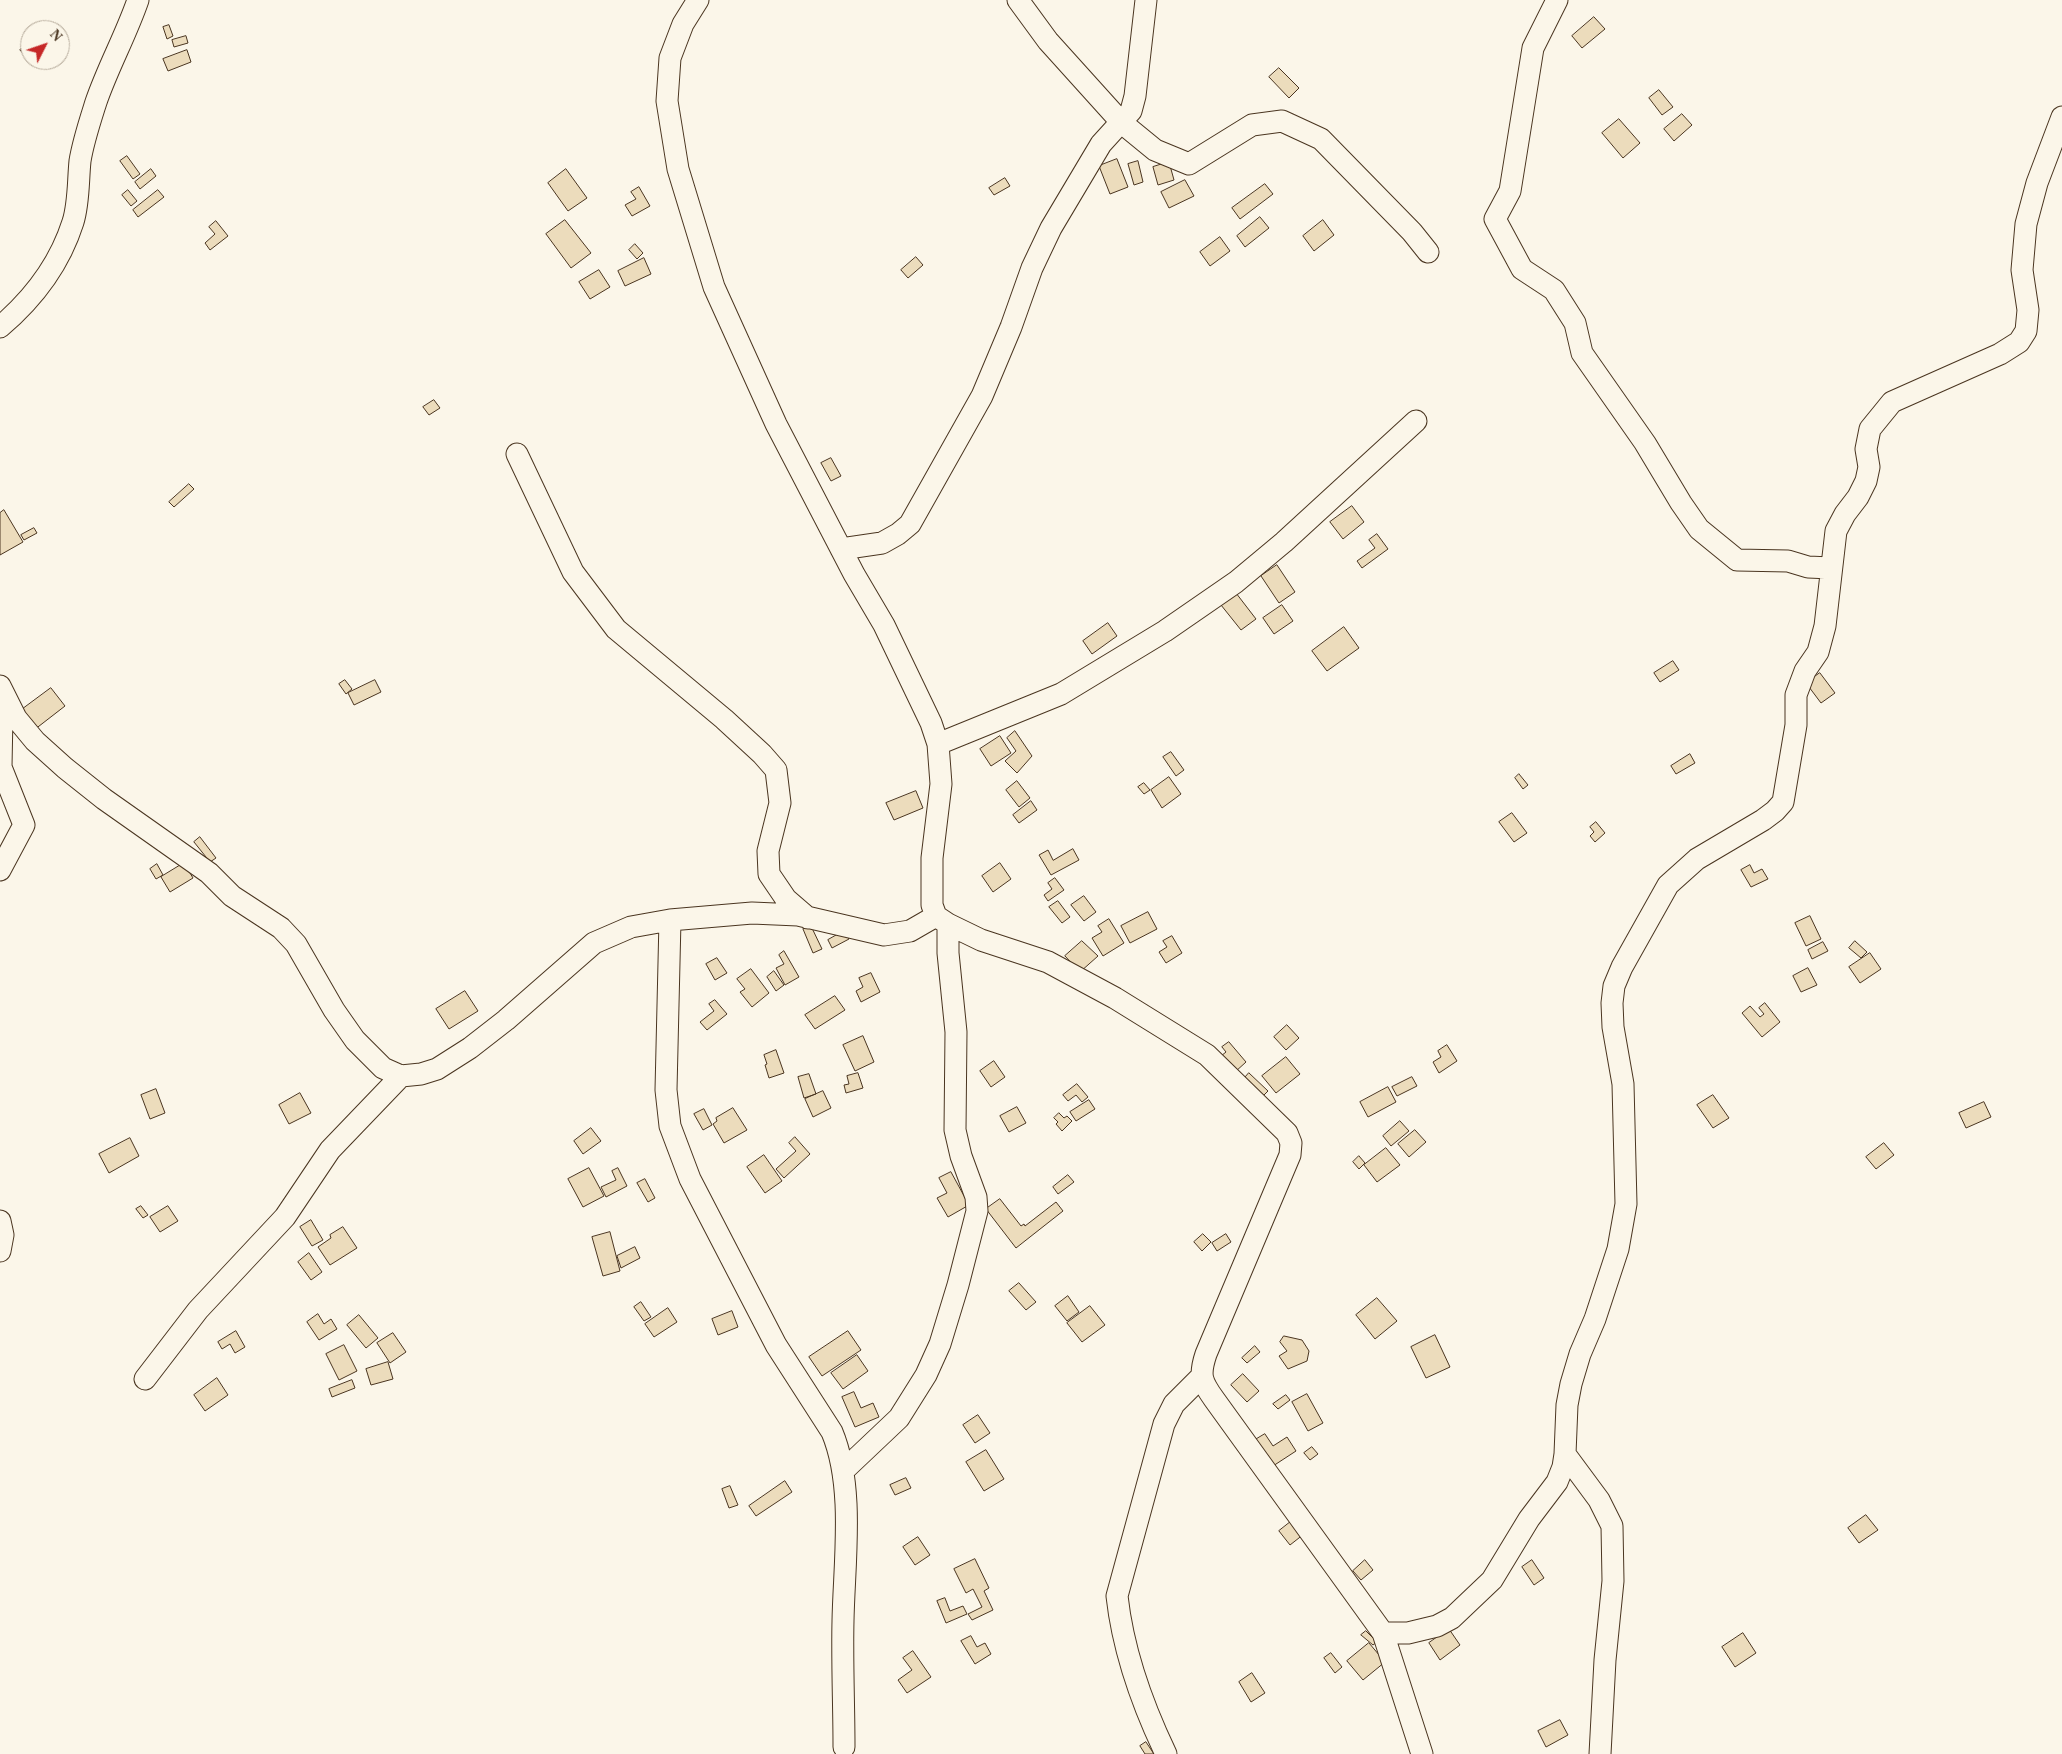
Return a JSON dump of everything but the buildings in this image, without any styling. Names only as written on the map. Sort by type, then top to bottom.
[{"type":"street","points":[[0,327],[20,310],[40,286],[63,246],[73,220],[80,160],[96,101],[128,29],[138,0]]},
{"type":"street","points":[[698,0],[684,24],[670,58],[667,100],[678,169],[714,287],[776,424],[884,625],[931,723],[938,744],[942,784],[932,858],[932,904],[942,920],[948,954],[956,1032],[955,1130],[961,1156],[976,1197],[977,1211],[940,1344],[926,1375],[899,1418],[843,1471]]},
{"type":"street","points":[[1018,0],[1048,41],[1122,123],[1155,150],[1190,164],[1252,125],[1282,121],[1321,139],[1412,232],[1428,252]]},
{"type":"street","points":[[842,549],[882,543],[898,534],[910,524],[982,396],[1011,327],[1032,268],[1051,228],[1101,144],[1131,112],[1135,96],[1146,0]]},
{"type":"street","points":[[1557,0],[1533,48],[1510,191],[1495,219],[1522,269],[1554,290],[1575,323],[1582,353],[1646,443],[1681,503],[1700,529],[1737,560],[1788,561],[1808,567],[1831,568]]},
{"type":"street","points":[[1383,1634],[1408,1633],[1437,1626],[1452,1618],[1492,1580],[1529,1519],[1557,1482],[1563,1467],[1565,1454],[1567,1405],[1572,1384],[1580,1354],[1595,1320],[1618,1249],[1626,1204],[1623,1084],[1612,1019],[1614,986],[1622,967],[1668,884],[1697,859],[1763,820],[1783,802],[1796,725],[1796,695],[1805,671],[1818,652],[1825,626],[1836,531],[1866,481],[1869,467],[1866,449],[1870,428],[1892,402],[2000,354],[2019,342],[2026,331],[2028,310],[2022,270],[2026,224],[2037,183],[2062,117]]},
{"type":"street","points":[[938,744],[1061,694],[1173,626],[1257,565],[1416,421]]},
{"type":"street","points":[[516,454],[573,572],[616,629],[724,719],[762,754],[776,770],[780,803],[768,851],[769,874],[786,898],[808,918]]},
{"type":"street","points":[[0,686],[16,718],[35,741],[65,768],[104,799],[208,873],[232,896],[281,928],[296,944],[334,1010],[354,1040],[383,1068],[401,1076],[421,1074],[438,1069],[470,1048],[506,1020],[594,943],[631,927],[670,920],[752,913],[798,915],[884,935],[910,931],[942,920],[981,940],[1048,962],[1116,998],[1207,1056],[1287,1133],[1291,1143],[1290,1155],[1206,1354],[1201,1377],[1210,1393],[1383,1634],[1422,1754]]},
{"type":"street","points":[[0,870],[24,825],[1,767],[2,715],[9,705]]},
{"type":"street","points":[[670,920],[666,1090],[670,1126],[690,1179],[776,1345],[832,1432],[843,1471],[847,1549],[843,1620],[844,1747]]},
{"type":"street","points":[[145,1379],[198,1310],[285,1217],[330,1150],[401,1076]]},
{"type":"street","points":[[0,1221],[3,1235],[0,1251]]},
{"type":"street","points":[[1166,1754],[1140,1690],[1120,1622],[1117,1596],[1164,1424],[1174,1404],[1201,1377]]},
{"type":"street","points":[[1565,1454],[1600,1500],[1612,1526],[1613,1581],[1605,1660],[1600,1754]]}]
